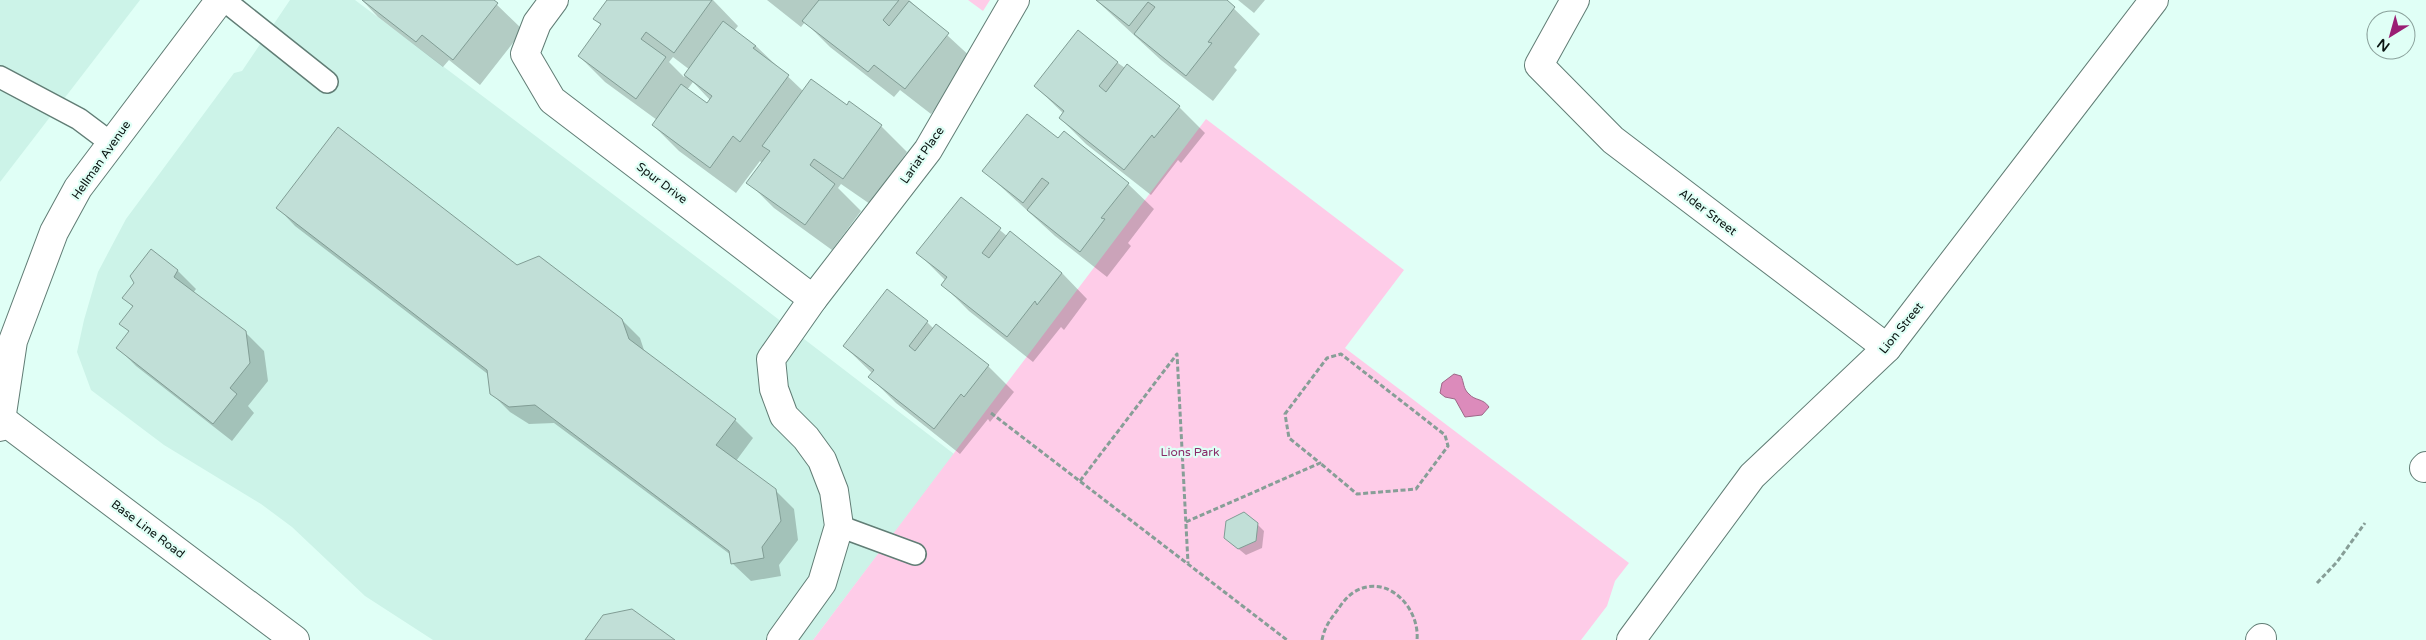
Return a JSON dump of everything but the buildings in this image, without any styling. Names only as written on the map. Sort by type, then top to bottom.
[{"type":"street","name":"Hellman Avenue","points":[[0,421],[12,341],[54,232],[78,188],[220,0]]},
{"type":"street","name":"Spur Drive","points":[[554,0],[537,22],[525,54],[552,100],[814,299]]},
{"type":"street","name":"Lariat Place","points":[[839,526],[834,491],[822,460],[806,438],[784,416],[774,389],[771,359],[814,299],[928,150],[1015,0]]},
{"type":"street","name":"Alder Street","points":[[1575,0],[1539,65],[1612,140],[1887,348]]},
{"type":"street","name":"Lion Street","points":[[1630,640],[1752,476],[1887,348],[2154,0]]},
{"type":"street","name":"Base Line Road","points":[[0,421],[295,640]]},
{"type":"street","points":[[781,640],[822,583],[839,526]]},
{"type":"lane","points":[[224,0],[327,82]]},
{"type":"lane","points":[[0,77],[79,119],[111,143]]},
{"type":"lane","points":[[839,526],[915,554]]},
{"type":"path","points":[[1080,481],[1177,354],[1188,564]]},
{"type":"path","points":[[1341,354],[1445,434],[1448,446],[1416,489],[1358,494],[1320,463],[1289,438],[1284,414],[1327,358],[1341,354]]},
{"type":"path","points":[[991,414],[1287,640]]},
{"type":"path","points":[[1186,522],[1320,463]]},
{"type":"path","points":[[2317,583],[2337,562],[2365,523]]},
{"type":"path","points":[[1322,640],[1326,627],[1346,598],[1356,591],[1382,587],[1396,592],[1413,614],[1418,628],[1417,640]]},
{"type":"shaded area","points":[[0,0],[140,0],[0,182]]},
{"type":"shaded area","points":[[290,0],[355,0],[735,286],[954,454],[813,640],[433,640],[365,596],[292,527],[261,504],[164,445],[91,390],[77,352],[98,272],[126,219],[234,73],[242,71]]},
{"type":"shaded area","points":[[1454,374],[1461,376],[1469,394],[1489,407],[1482,415],[1465,417],[1455,399],[1445,397],[1440,393],[1442,383]]},
{"type":"green space","points":[[968,0],[990,0],[983,11]]},
{"type":"green space","name":"Lions Park","points":[[1206,119],[1404,270],[1345,348],[1629,563],[1615,581],[1607,606],[1581,640],[813,640]]}]
